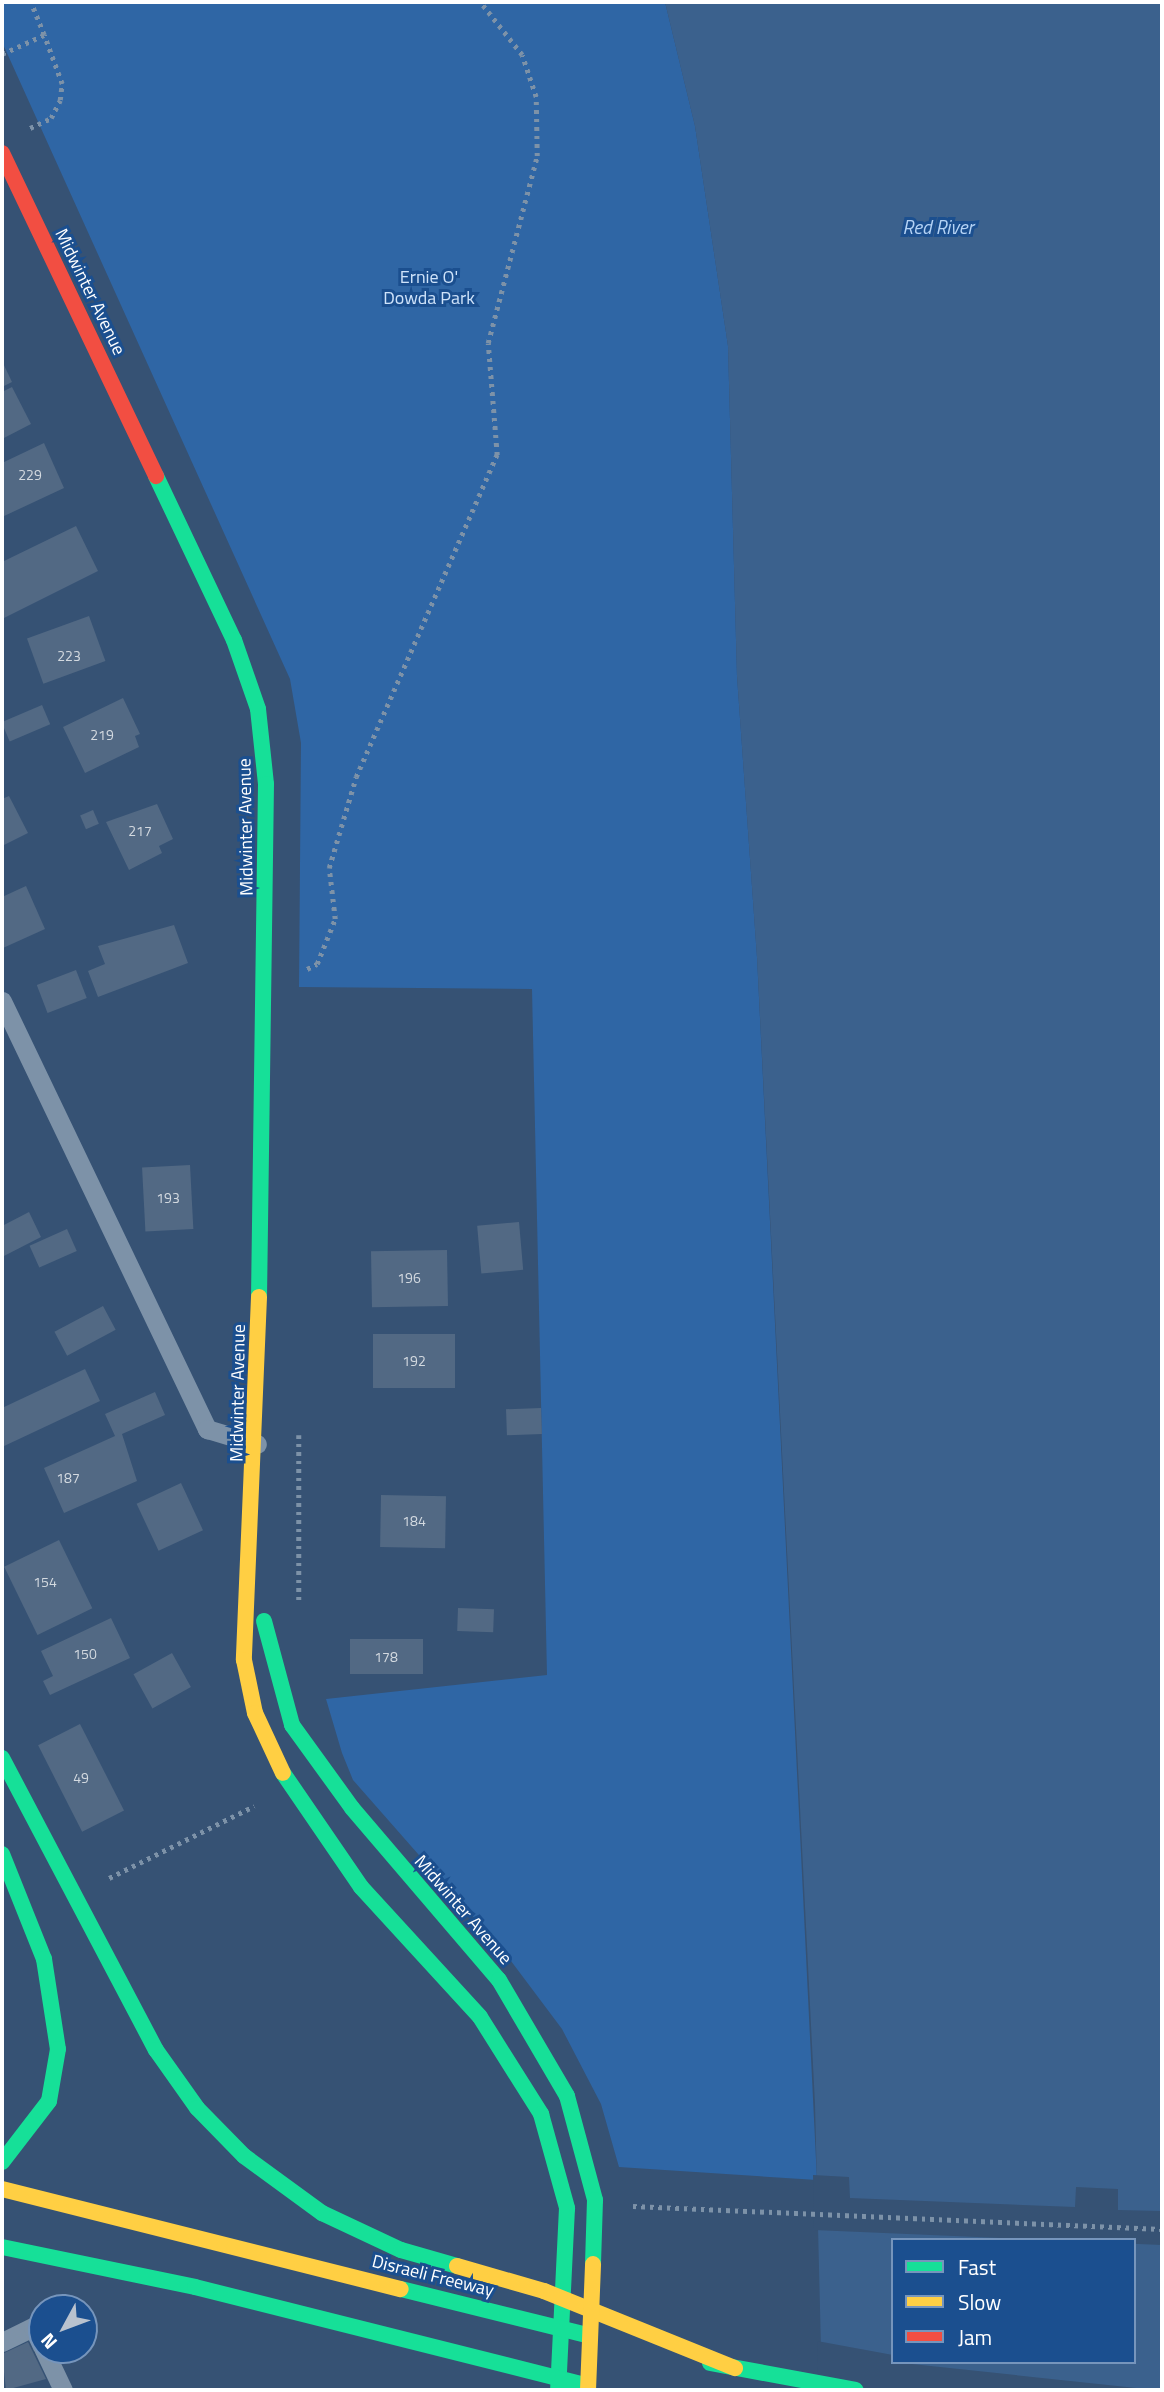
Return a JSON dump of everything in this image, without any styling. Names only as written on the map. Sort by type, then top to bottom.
[{"type":"main road","name":"Midwinter Avenue","points":[[2,153],[229,629],[258,709],[267,845],[257,1444],[253,1557],[244,1660],[255,1713],[276,1767],[361,1887],[500,2045],[551,2139],[568,2234],[558,2390]]},
{"type":"main road","name":"Midwinter Avenue","points":[[253,1557],[272,1668],[292,1725],[352,1808],[499,1980],[577,2121],[595,2200],[588,2390]]},
{"type":"main road","points":[[2,1758],[139,2020],[197,2108],[244,2157],[296,2197],[401,2250],[544,2291],[735,2368]]},
{"type":"main road","points":[[2,1854],[44,1959],[58,2049],[49,2101],[2,2162]]},
{"type":"main road","name":"Disraeli Freeway","points":[[2,2189],[607,2340]]},
{"type":"main road","points":[[2,2247],[195,2287],[607,2390]]},
{"type":"main road","points":[[633,2347],[856,2390]]},
{"type":"lane","points":[[2,1001],[207,1429],[257,1444]]},
{"type":"lane","points":[[2,2342],[28,2329]]},
{"type":"lane","points":[[51,2364],[63,2390]]},
{"type":"path","points":[[21,132],[51,118],[60,100],[62,84],[31,2]]},
{"type":"path","points":[[299,972],[317,964],[335,919],[329,869],[356,778],[497,455],[488,343],[537,156],[536,97],[522,55],[480,2]]},
{"type":"path","points":[[2,54],[44,35]]},
{"type":"path","points":[[299,1429],[299,1609]]},
{"type":"path","points":[[99,1881],[265,1800]]},
{"type":"path","points":[[625,2205],[1162,2229]]},
{"type":"green space","name":"Ernie O' Dowda Park","points":[[2,2],[665,2],[695,126],[728,346],[737,676],[757,957],[817,2180],[619,2167],[601,2104],[562,2029],[505,1953],[353,1780],[342,1753],[326,1699],[547,1675],[532,989],[299,987],[301,743],[290,679],[2,42]]},
{"type":"water","name":"Red River","points":[[665,2],[1162,2],[1162,2390],[822,2390],[815,2104],[757,957],[737,676],[728,346],[695,126]]},
{"type":"pier","points":[[813,2175],[849,2177],[850,2198],[1075,2207],[1076,2187],[1118,2189],[1118,2210],[1162,2211],[1162,2245],[1136,2244],[1136,2238],[1000,2238],[814,2230]]},
{"type":"pier","points":[[817,2341],[891,2355],[891,2364],[1155,2390],[818,2390]]},
{"type":"building","points":[[2,361],[12,382],[2,387]]},
{"type":"building","points":[[12,387],[31,424],[2,439],[2,392]]},
{"type":"building","points":[[44,443],[64,488],[2,517],[2,463]]},
{"type":"building","points":[[76,526],[98,571],[2,619],[2,562]]},
{"type":"building","points":[[89,616],[105,661],[43,684],[27,639]]},
{"type":"building","points":[[123,698],[140,734],[135,736],[139,747],[85,773],[63,727]]},
{"type":"building","points":[[42,705],[50,724],[10,742],[2,722]]},
{"type":"building","points":[[9,796],[28,833],[2,846],[2,799]]},
{"type":"building","points":[[157,804],[173,839],[159,846],[162,853],[129,870],[106,822]]},
{"type":"building","points":[[93,810],[99,824],[86,829],[80,815]]},
{"type":"building","points":[[26,886],[45,929],[3,948],[2,897]]},
{"type":"building","points":[[174,925],[188,963],[98,997],[88,971],[105,964],[98,946]]},
{"type":"building","points":[[76,970],[87,998],[48,1013],[37,985]]},
{"type":"building","points":[[190,1165],[193,1229],[145,1231],[142,1168]]},
{"type":"building","points":[[29,1212],[41,1237],[2,1257],[2,1226]]},
{"type":"building","points":[[519,1222],[523,1270],[481,1273],[477,1226]]},
{"type":"building","points":[[67,1229],[77,1251],[39,1268],[30,1246]]},
{"type":"building","points":[[447,1250],[448,1306],[372,1307],[371,1251]]},
{"type":"building","points":[[103,1306],[116,1330],[67,1356],[54,1332]]},
{"type":"building","points":[[373,1334],[455,1334],[455,1388],[373,1388]]},
{"type":"building","points":[[85,1369],[100,1401],[2,1447],[2,1408]]},
{"type":"building","points":[[155,1392],[165,1415],[122,1434],[137,1481],[64,1513],[44,1468],[115,1436],[105,1414]]},
{"type":"building","points":[[541,1408],[542,1434],[507,1435],[506,1409]]},
{"type":"building","points":[[181,1483],[203,1530],[159,1551],[137,1504]]},
{"type":"building","points":[[381,1495],[446,1496],[445,1548],[380,1547]]},
{"type":"building","points":[[59,1540],[92,1608],[37,1635],[4,1567]]},
{"type":"building","points":[[458,1608],[494,1609],[493,1632],[457,1631]]},
{"type":"building","points":[[111,1618],[130,1658],[50,1695],[43,1681],[53,1676],[41,1651]]},
{"type":"building","points":[[350,1639],[423,1639],[423,1674],[350,1674]]},
{"type":"building","points":[[172,1653],[191,1687],[152,1708],[134,1674]]},
{"type":"building","points":[[80,1724],[124,1810],[82,1832],[38,1745]]},
{"type":"building","points":[[28,2342],[28,2364],[39,2364],[46,2379],[6,2390],[2,2354]]},
{"type":"traffic: fast","points":[[156,476],[234,640],[258,709],[266,784],[259,1297]]},
{"type":"traffic: fast","points":[[264,1621],[292,1725],[352,1808],[499,1980],[567,2096],[595,2200],[593,2264]]},
{"type":"traffic: fast","points":[[2,1758],[156,2050],[197,2108],[244,2156],[322,2213],[401,2250],[457,2266]]},
{"type":"traffic: fast","points":[[283,1773],[361,1887],[480,2017],[541,2114],[567,2208],[558,2390]]},
{"type":"traffic: fast","points":[[2,1854],[44,1959],[58,2049],[49,2101],[2,2162]]},
{"type":"traffic: fast","points":[[2,2247],[195,2287],[582,2384]]},
{"type":"traffic: fast","points":[[401,2289],[587,2335]]},
{"type":"traffic: fast","points":[[710,2363],[856,2390]]},
{"type":"traffic: slow","points":[[259,1297],[244,1660],[255,1713],[283,1773]]},
{"type":"traffic: slow","points":[[2,2189],[401,2289]]},
{"type":"traffic: slow","points":[[588,2390],[593,2264]]},
{"type":"traffic: slow","points":[[457,2266],[544,2291],[735,2368]]},
{"type":"traffic: jam","points":[[2,153],[156,476]]}]
